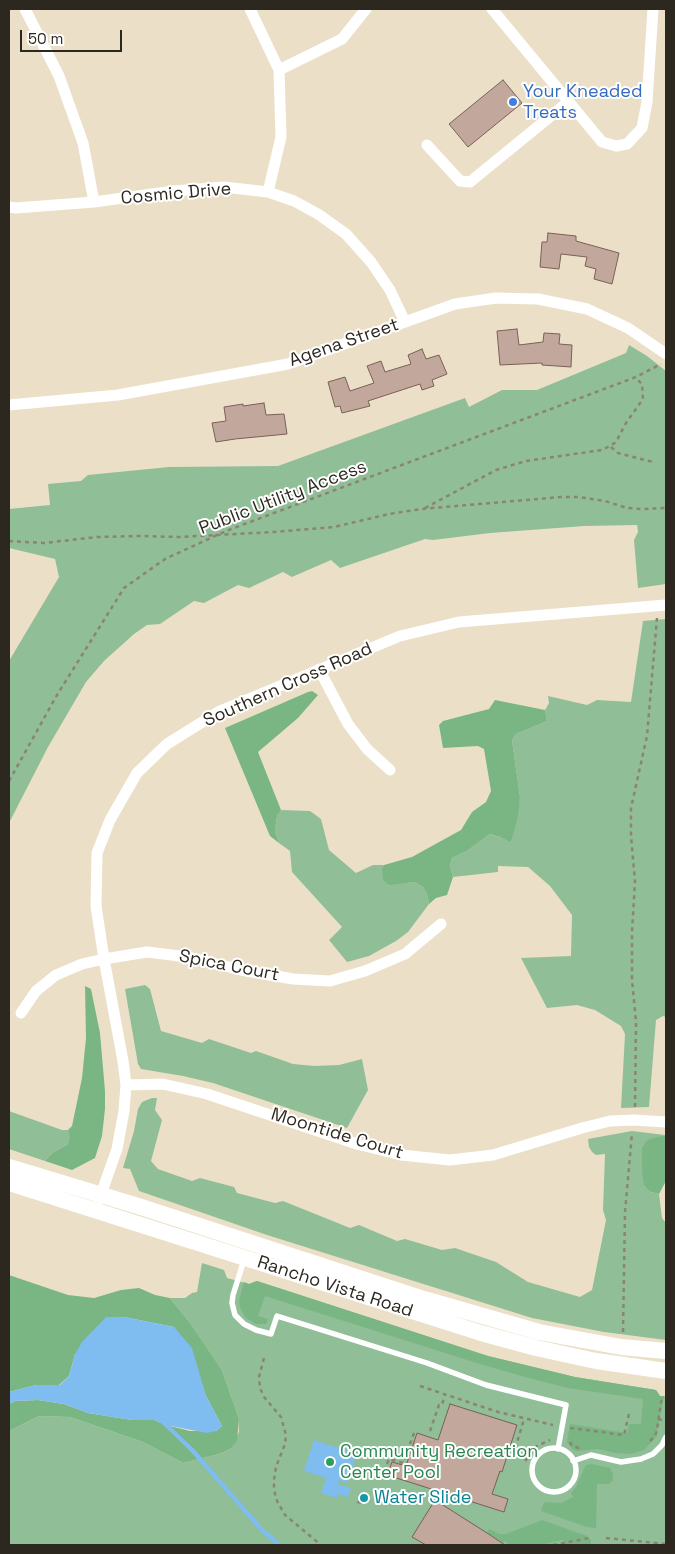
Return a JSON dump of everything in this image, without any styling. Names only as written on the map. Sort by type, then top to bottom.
[{"type":"main road","name":"Rancho Vista Road","points":[[9,1167],[101,1194],[424,1299],[539,1332],[621,1347],[666,1351]]},
{"type":"main road","name":"Rancho Vista Road","points":[[9,1183],[472,1330],[536,1348],[596,1361],[666,1371]]},
{"type":"street","points":[[25,9],[59,76],[83,143],[94,202]]},
{"type":"street","points":[[250,9],[279,70],[281,137],[268,192]]},
{"type":"street","points":[[279,70],[342,39],[366,9]]},
{"type":"street","points":[[492,9],[602,142],[616,146],[627,144],[642,128],[647,102],[653,9]]},
{"type":"street","points":[[427,145],[460,181],[470,182],[568,102]]},
{"type":"street","name":"Cosmic Drive","points":[[9,207],[94,202],[174,191],[224,187],[268,192],[294,201],[318,214],[346,234],[371,262],[390,290],[405,322]]},
{"type":"street","name":"Agena Street","points":[[9,406],[118,395],[288,364],[455,304],[496,298],[538,299],[587,309],[628,328],[666,354]]},
{"type":"street","name":"Southern Cross Road","points":[[96,1211],[116,1149],[124,1111],[126,1085],[96,906],[98,853],[110,820],[137,773],[167,744],[220,711],[400,636],[459,622],[662,606]]},
{"type":"street","points":[[319,669],[348,724],[367,749],[390,770]]},
{"type":"street","name":"Spica Court","points":[[20,1013],[36,991],[56,975],[82,964],[104,959],[147,952],[188,957],[241,970],[293,979],[330,981],[365,970],[405,954],[441,924]]},
{"type":"street","name":"Moontide Court","points":[[126,1085],[163,1084],[207,1094],[357,1144],[401,1155],[450,1160],[493,1155],[610,1121],[666,1122]]},
{"type":"lane","points":[[245,1258],[232,1303],[235,1315],[244,1324],[271,1334],[277,1316],[428,1363],[486,1386],[566,1405],[558,1450]]},
{"type":"lane","points":[[573,1461],[591,1455],[621,1462],[640,1459],[653,1454],[662,1445],[666,1437]]},
{"type":"lane","points":[[549,1449],[558,1450],[563,1451],[573,1461],[575,1472],[568,1486],[558,1492],[546,1491],[541,1488],[533,1477],[534,1460],[541,1453],[549,1449]]},
{"type":"path","name":"Public Utility Access","points":[[9,782],[57,695],[124,588],[165,559],[215,536],[636,377],[666,361]]},
{"type":"path","points":[[424,509],[496,470],[526,461],[582,451],[602,450],[610,446],[616,442],[626,423],[643,400],[642,384],[636,377]]},
{"type":"path","points":[[610,446],[618,453],[653,462]]},
{"type":"path","points":[[9,541],[44,543],[97,537],[215,536],[334,527],[389,514],[424,509],[561,497],[579,497],[642,510],[666,508]]},
{"type":"path","points":[[623,1337],[625,1212],[630,1144],[634,1120],[636,1054],[636,1022],[632,980],[635,881],[631,836],[631,808],[647,736],[662,606]]},
{"type":"path","points":[[264,1358],[259,1377],[260,1388],[264,1397],[281,1417],[286,1435],[274,1480],[277,1501],[285,1515],[321,1545]]},
{"type":"path","points":[[420,1386],[524,1419],[554,1424],[548,1442],[537,1446],[525,1461]]},
{"type":"path","points":[[430,1431],[439,1404],[442,1405],[445,1394]]},
{"type":"path","points":[[644,1446],[655,1436],[662,1396]]},
{"type":"path","points":[[562,1426],[624,1435],[629,1414]]},
{"type":"path","points":[[513,1456],[524,1419]]},
{"type":"path","points":[[658,1419],[666,1421]]},
{"type":"path","points":[[387,1464],[389,1459],[403,1463],[414,1433]]},
{"type":"path","points":[[551,1436],[570,1439],[570,1444],[575,1448],[585,1448]]},
{"type":"path","points":[[360,1494],[358,1502],[362,1503],[364,1495]]},
{"type":"path","points":[[553,1545],[589,1538]]},
{"type":"path","points":[[606,1538],[666,1544]]},
{"type":"green space","points":[[629,345],[666,371],[666,584],[638,588],[634,540],[638,532],[637,525],[584,526],[490,533],[433,540],[425,539],[340,568],[331,560],[292,577],[283,572],[249,588],[238,585],[204,603],[194,601],[160,624],[147,625],[134,634],[104,661],[86,682],[48,747],[9,823],[9,661],[59,577],[55,559],[9,548],[9,509],[50,505],[48,484],[81,481],[88,475],[169,467],[278,466],[465,398],[469,407],[502,390],[537,390],[626,353]]},
{"type":"green space","points":[[666,619],[666,1017],[663,1016],[656,1020],[649,1107],[621,1108],[625,1034],[621,1026],[595,1010],[577,1005],[547,1008],[521,958],[571,956],[572,915],[550,886],[528,867],[498,866],[498,872],[453,877],[450,866],[452,858],[467,851],[490,834],[511,843],[520,797],[512,740],[516,734],[547,721],[545,710],[549,703],[548,696],[587,705],[597,700],[631,702],[643,621]]},
{"type":"green space","points":[[312,691],[318,695],[298,718],[258,752],[281,810],[277,816],[275,831],[279,843],[270,836],[225,728]]},
{"type":"green space","points":[[495,700],[545,710],[547,721],[516,734],[512,740],[520,797],[518,816],[511,843],[490,834],[467,851],[452,858],[450,866],[453,877],[447,895],[436,898],[429,904],[423,887],[415,882],[389,885],[383,880],[382,868],[384,865],[412,857],[461,830],[472,812],[486,802],[491,791],[484,749],[478,746],[443,748],[439,725],[443,721],[489,709]]},
{"type":"green space","points":[[281,810],[310,811],[321,819],[329,850],[356,873],[373,865],[384,865],[382,868],[389,884],[415,882],[423,887],[429,904],[408,932],[369,956],[347,962],[329,940],[342,927],[292,872],[290,851],[279,843],[275,831],[277,816]]},
{"type":"green space","points":[[145,985],[150,989],[161,1031],[202,1043],[209,1039],[251,1053],[256,1051],[293,1064],[314,1066],[339,1065],[362,1059],[368,1090],[347,1128],[213,1083],[141,1069],[138,1064],[125,989]]},
{"type":"green space","points":[[85,986],[91,989],[100,1033],[105,1109],[102,1136],[95,1158],[72,1170],[45,1161],[52,1153],[68,1144],[70,1138],[68,1130],[72,1126],[82,1078],[86,1038]]},
{"type":"green space","points":[[157,1098],[155,1110],[162,1120],[151,1161],[158,1169],[192,1181],[200,1178],[234,1187],[237,1193],[275,1203],[283,1201],[350,1228],[359,1225],[397,1241],[405,1239],[442,1250],[455,1248],[496,1262],[528,1282],[580,1297],[592,1290],[606,1220],[603,1210],[605,1154],[596,1155],[592,1152],[588,1139],[632,1131],[665,1135],[645,1142],[642,1147],[642,1172],[651,1192],[659,1194],[662,1218],[666,1223],[666,1340],[604,1332],[532,1318],[267,1235],[139,1191],[130,1169],[123,1168],[134,1131],[138,1109],[142,1102]]},
{"type":"green space","points":[[9,1111],[62,1130],[68,1130],[71,1138],[68,1144],[52,1153],[45,1161],[9,1149]]},
{"type":"green space","points":[[666,1135],[666,1181],[659,1194],[651,1192],[644,1185],[642,1147],[650,1139]]},
{"type":"green space","points":[[202,1263],[224,1270],[227,1278],[249,1284],[257,1281],[488,1356],[575,1377],[656,1390],[660,1396],[666,1396],[666,1545],[9,1545],[9,1431],[39,1416],[70,1417],[143,1442],[183,1463],[219,1454],[230,1449],[239,1432],[239,1419],[222,1370],[191,1324],[170,1298],[185,1298],[197,1292]]},
{"type":"green space","points":[[9,1275],[68,1295],[94,1298],[121,1290],[139,1288],[155,1295],[170,1298],[191,1324],[222,1370],[239,1419],[237,1441],[230,1449],[219,1454],[183,1463],[143,1442],[70,1417],[39,1416],[9,1431],[9,1404],[15,1401],[38,1400],[64,1404],[88,1413],[132,1420],[154,1420],[190,1431],[216,1431],[222,1426],[206,1396],[198,1373],[174,1327],[124,1317],[75,1354],[69,1376],[59,1385],[36,1385],[9,1392]]},
{"type":"green space","points":[[257,1281],[488,1356],[575,1377],[656,1390],[660,1396],[664,1396],[656,1437],[644,1450],[631,1454],[598,1449],[573,1450],[567,1442],[570,1424],[627,1433],[629,1424],[641,1424],[643,1399],[568,1388],[529,1378],[265,1296],[258,1316],[268,1319],[266,1324],[256,1324],[245,1317],[239,1301],[244,1282],[249,1284]]},
{"type":"green space","points":[[592,1464],[610,1468],[613,1474],[613,1480],[609,1484],[597,1484],[596,1528],[587,1527],[541,1511],[544,1502],[561,1503],[573,1497],[571,1493],[576,1487],[586,1465]]},
{"type":"green space","points":[[542,1520],[587,1536],[591,1540],[591,1545],[564,1545],[563,1540],[540,1545],[509,1545],[505,1541],[503,1543],[487,1533],[489,1529],[499,1534],[506,1534]]},
{"type":"water","points":[[106,1317],[124,1317],[174,1327],[192,1348],[206,1396],[222,1426],[216,1431],[207,1433],[166,1425],[154,1420],[132,1420],[88,1413],[64,1404],[38,1400],[15,1401],[9,1404],[9,1392],[36,1385],[60,1385],[69,1376],[75,1354],[82,1342]]},
{"type":"water","name":"Community Recreation Center Pool","points":[[314,1440],[357,1454],[347,1483],[339,1480],[337,1484],[351,1488],[348,1497],[338,1494],[337,1498],[321,1493],[326,1478],[304,1471]]},
{"type":"building","points":[[503,80],[522,103],[468,147],[449,124]]},
{"type":"building","points":[[548,233],[576,236],[576,241],[619,253],[612,284],[594,279],[596,269],[585,266],[587,257],[561,254],[559,269],[540,267],[542,242],[547,242]]},
{"type":"building","points":[[517,329],[519,345],[543,342],[544,333],[560,334],[559,344],[572,345],[571,367],[542,365],[542,363],[500,365],[497,331]]},
{"type":"building","points":[[422,349],[426,359],[439,355],[447,374],[432,380],[434,386],[422,390],[420,384],[368,401],[370,406],[342,413],[340,406],[335,407],[328,382],[345,377],[350,391],[374,383],[367,366],[381,361],[385,372],[411,364],[408,355]]},
{"type":"building","points":[[264,403],[266,415],[284,414],[287,434],[216,442],[212,423],[226,421],[224,407]]},
{"type":"building","points":[[450,1404],[517,1425],[502,1472],[500,1471],[492,1494],[508,1499],[504,1512],[387,1475],[392,1462],[406,1466],[417,1433],[438,1440]]},
{"type":"building","points":[[435,1500],[505,1545],[426,1545],[412,1537]]},
{"type":"waterway","points":[[162,1421],[193,1451],[261,1529],[279,1545]]},
{"type":"place","name":"Your Kneaded Treats","points":[[513,102]]},
{"type":"place","name":"Community Recreation Center Pool","points":[[330,1462]]},
{"type":"place","name":"Water Slide","points":[[364,1498]]}]
